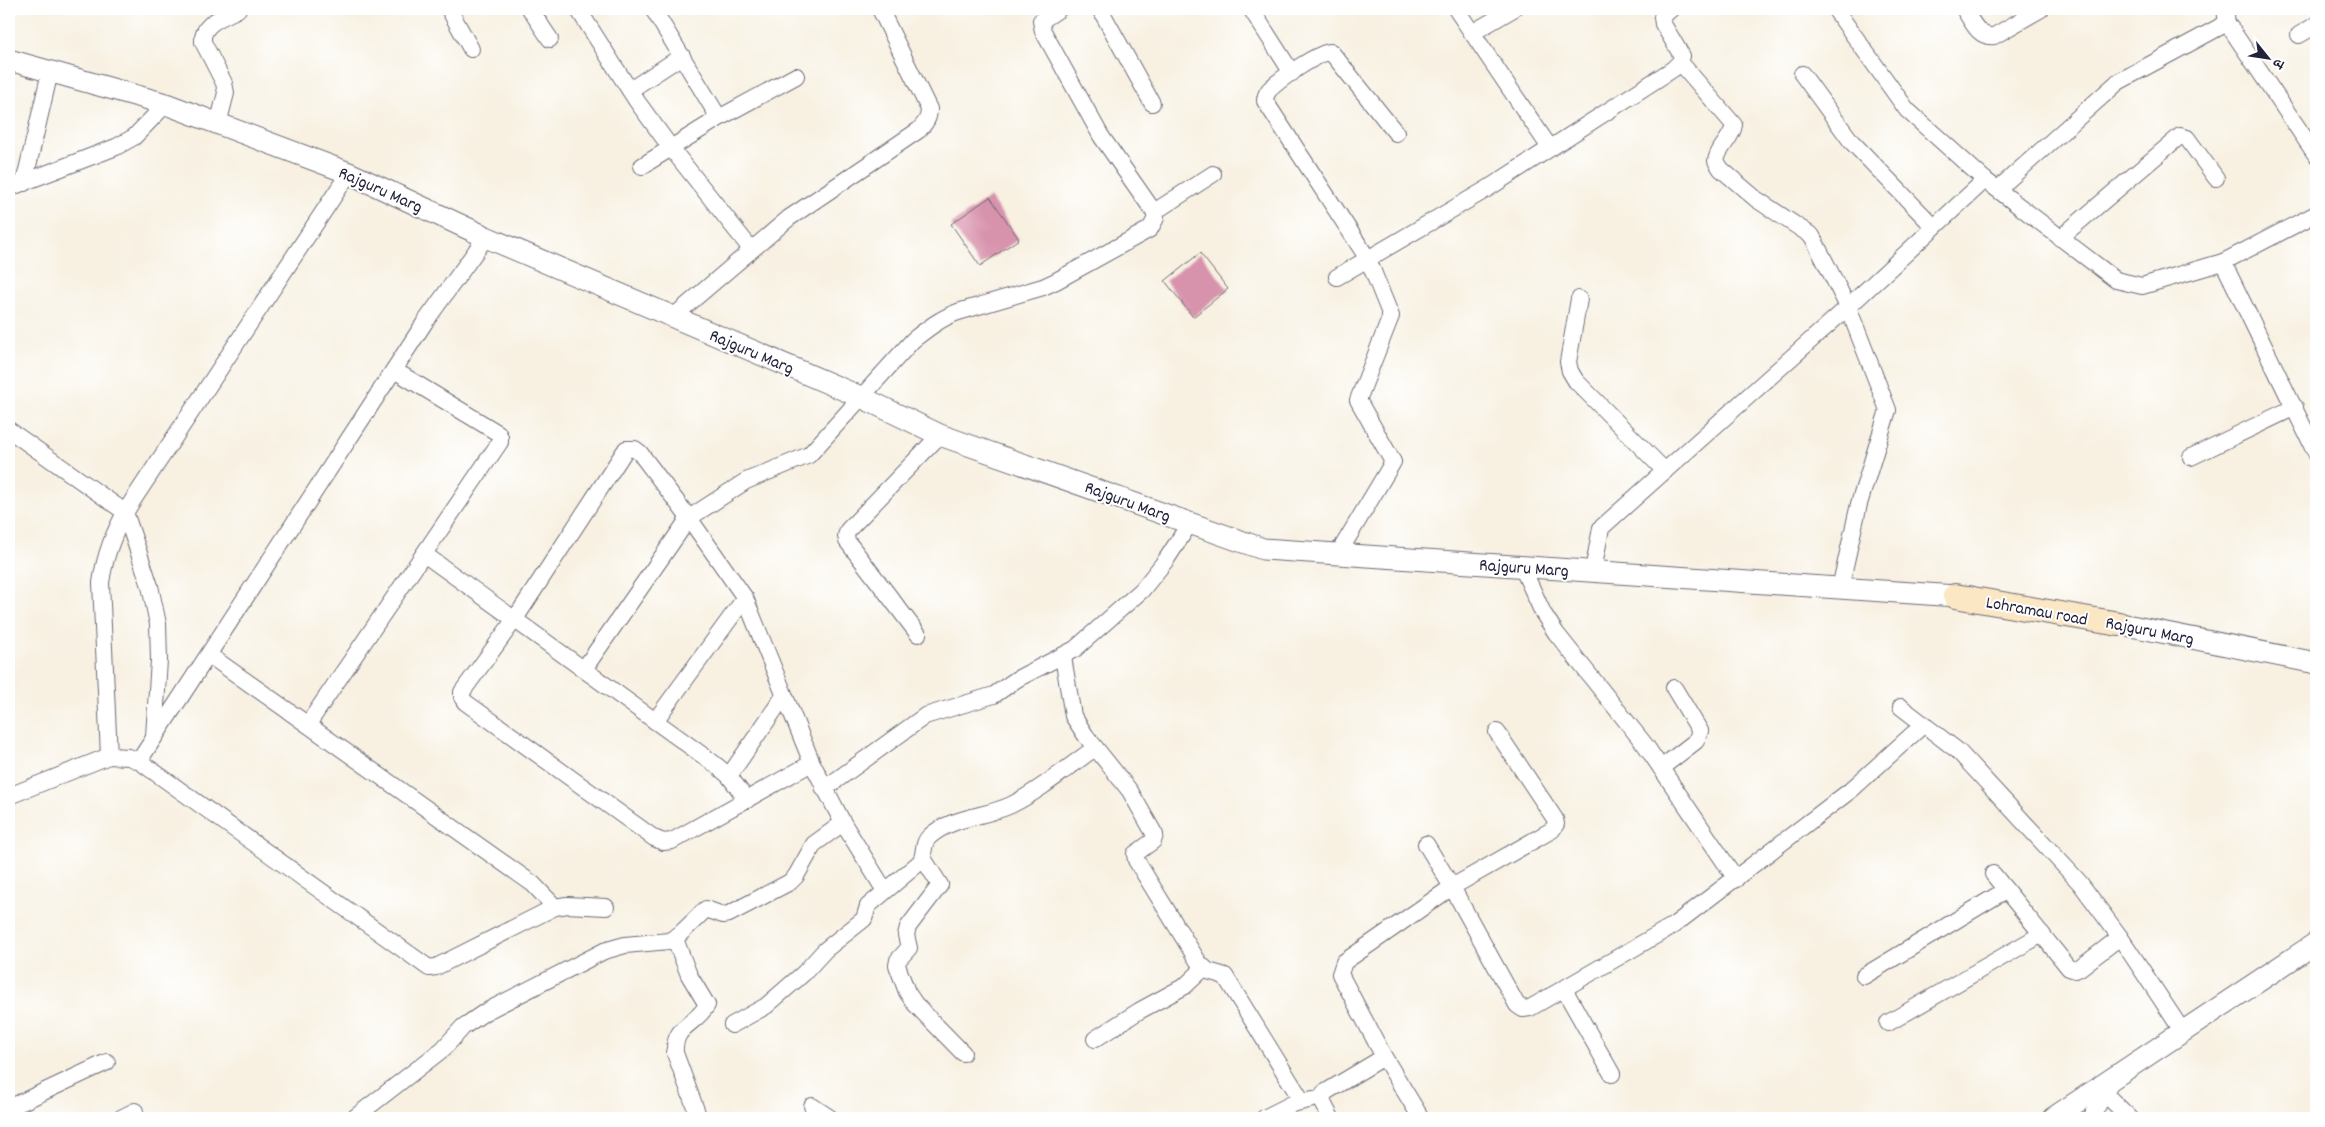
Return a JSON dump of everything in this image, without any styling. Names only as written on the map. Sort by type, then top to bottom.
[{"type":"main road","name":"Lohramau road","points":[[1955,596],[2119,624]]},
{"type":"street","points":[[218,124],[226,93],[224,83],[203,42],[202,35],[207,26],[238,9]]},
{"type":"street","points":[[449,9],[471,49]]},
{"type":"street","points":[[530,9],[550,39]]},
{"type":"street","points":[[578,9],[630,90],[671,148],[751,249]]},
{"type":"street","points":[[653,9],[719,118]]},
{"type":"street","points":[[673,316],[802,208],[919,130],[929,117],[929,109],[914,74],[880,9]]},
{"type":"street","points":[[584,669],[689,518],[746,482],[809,455],[863,398],[913,340],[946,316],[1043,287],[1150,229],[1156,218],[1154,212],[1101,136],[1043,31],[1040,13],[1059,9]]},
{"type":"street","points":[[1100,9],[1152,103]]},
{"type":"street","points":[[1251,9],[1292,73]]},
{"type":"street","points":[[1456,9],[1550,148]]},
{"type":"street","points":[[1472,32],[1513,9]]},
{"type":"street","points":[[1337,277],[1486,189],[1673,69],[1680,62],[1682,56],[1663,24],[1662,18],[1671,9]]},
{"type":"street","points":[[1835,9],[1907,110],[1991,184],[2116,280],[2142,286],[2223,262],[2316,214]]},
{"type":"street","points":[[1964,9],[1980,33],[1986,37],[1994,36],[2041,9]]},
{"type":"street","points":[[1593,571],[1602,528],[1848,307],[1934,227],[1991,184],[2118,82],[2226,16],[2316,155]]},
{"type":"street","points":[[2298,35],[2316,25]]},
{"type":"street","points":[[1338,554],[1393,462],[1358,400],[1391,316],[1368,259],[1265,101],[1268,91],[1322,53],[1330,52],[1396,133]]},
{"type":"street","points":[[630,90],[682,56]]},
{"type":"street","name":"Rajguru Marg","points":[[9,60],[166,104],[349,173],[486,237],[863,398],[940,435],[1263,549],[1955,596]]},
{"type":"street","points":[[1680,62],[1734,125],[1733,130],[1717,153],[1716,162],[1756,199],[1812,236],[1848,307],[1888,410],[1859,504],[1840,588]]},
{"type":"street","points":[[16,185],[50,72]]},
{"type":"street","points":[[1802,74],[1851,141],[1934,227]]},
{"type":"street","points":[[642,166],[719,118],[796,76]]},
{"type":"street","points":[[16,185],[116,147],[134,137],[166,104]]},
{"type":"street","points":[[2060,238],[2180,136],[2187,138],[2216,178]]},
{"type":"street","points":[[110,756],[101,583],[109,545],[125,512],[349,173]]},
{"type":"street","points":[[1154,212],[1213,174]]},
{"type":"street","points":[[139,761],[443,295],[486,237]]},
{"type":"street","points":[[2223,262],[2316,452]]},
{"type":"street","points":[[1579,299],[1568,362],[1570,371],[1576,381],[1666,471]]},
{"type":"street","points":[[308,724],[500,442],[498,433],[394,370]]},
{"type":"street","points":[[2191,457],[2294,407]]},
{"type":"street","points":[[9,430],[125,512],[150,586],[158,624],[160,660],[154,738]]},
{"type":"street","points":[[918,634],[847,541],[846,536],[848,530],[940,435]]},
{"type":"street","points":[[812,763],[672,841],[663,842],[654,838],[465,702],[462,697],[462,692],[515,618],[626,449],[635,449],[640,454],[689,518],[745,598],[824,789],[884,890]]},
{"type":"street","points":[[824,789],[925,716],[994,695],[1017,678],[1063,657],[1075,649],[1142,590],[1166,560],[1190,523]]},
{"type":"street","points":[[424,554],[515,618],[729,776],[747,800]]},
{"type":"street","points":[[1522,566],[1549,624],[1661,768],[1736,879]]},
{"type":"street","points":[[655,721],[745,598]]},
{"type":"street","name":"Rajguru Marg","points":[[2119,624],[2316,663]]},
{"type":"street","points":[[209,655],[533,884],[554,907]]},
{"type":"street","points":[[1063,657],[1073,716],[1095,748],[1130,790],[1155,835],[1153,841],[1138,852],[1135,857],[1203,969],[1225,976],[1302,1101]]},
{"type":"street","points":[[1661,768],[1696,741],[1700,731],[1674,688]]},
{"type":"street","points":[[729,776],[784,696]]},
{"type":"street","points":[[1901,707],[1958,751],[2080,883],[2120,938],[2183,1032]]},
{"type":"street","points":[[1426,844],[1452,886],[1518,1005],[1523,1009],[1530,1008],[1674,926],[1851,790],[1924,724]]},
{"type":"street","points":[[1420,1118],[1384,1057],[1340,974],[1341,967],[1344,962],[1452,886],[1552,830],[1556,824],[1556,819],[1497,732]]},
{"type":"street","points":[[963,1053],[915,1004],[907,992],[897,965],[898,960],[909,948],[906,935],[908,927],[940,885],[923,858],[924,843],[937,831],[947,826],[1012,805],[1095,748]]},
{"type":"street","points":[[9,796],[110,756],[129,757],[139,761],[429,968],[436,967],[554,907],[567,905],[606,907]]},
{"type":"street","points":[[354,1118],[443,1049],[463,1027],[485,1012],[604,951],[619,946],[663,942],[674,938],[706,910],[709,909],[723,915],[729,914],[790,882],[796,876],[814,844],[843,823]]},
{"type":"street","points":[[732,1025],[766,1006],[804,974],[825,950],[864,919],[866,908],[884,890],[923,858]]},
{"type":"street","points":[[1994,874],[2069,968],[2074,970],[2120,938]]},
{"type":"street","points":[[1864,976],[2006,890]]},
{"type":"street","points":[[1888,1023],[2042,934]]},
{"type":"street","points":[[674,938],[689,975],[707,1005],[676,1035],[674,1043],[675,1053],[699,1118]]},
{"type":"street","points":[[2053,1118],[2108,1087],[2183,1032],[2316,943]]},
{"type":"street","points":[[1095,1039],[1139,1011],[1185,986],[1203,969]]},
{"type":"street","points":[[1564,988],[1612,1074]]},
{"type":"street","points":[[1264,1118],[1292,1104],[1322,1097],[1328,1089],[1384,1057]]},
{"type":"street","points":[[9,1108],[107,1062]]},
{"type":"street","points":[[2091,1118],[2108,1087]]},
{"type":"street","points":[[2108,1087],[2130,1118]]},
{"type":"street","points":[[1322,1097],[1331,1118]]},
{"type":"street","points":[[812,1106],[830,1118]]},
{"type":"building","points":[[990,197],[1019,239],[980,266],[951,224]]},
{"type":"building","points":[[1200,253],[1228,289],[1193,317],[1165,281]]}]
